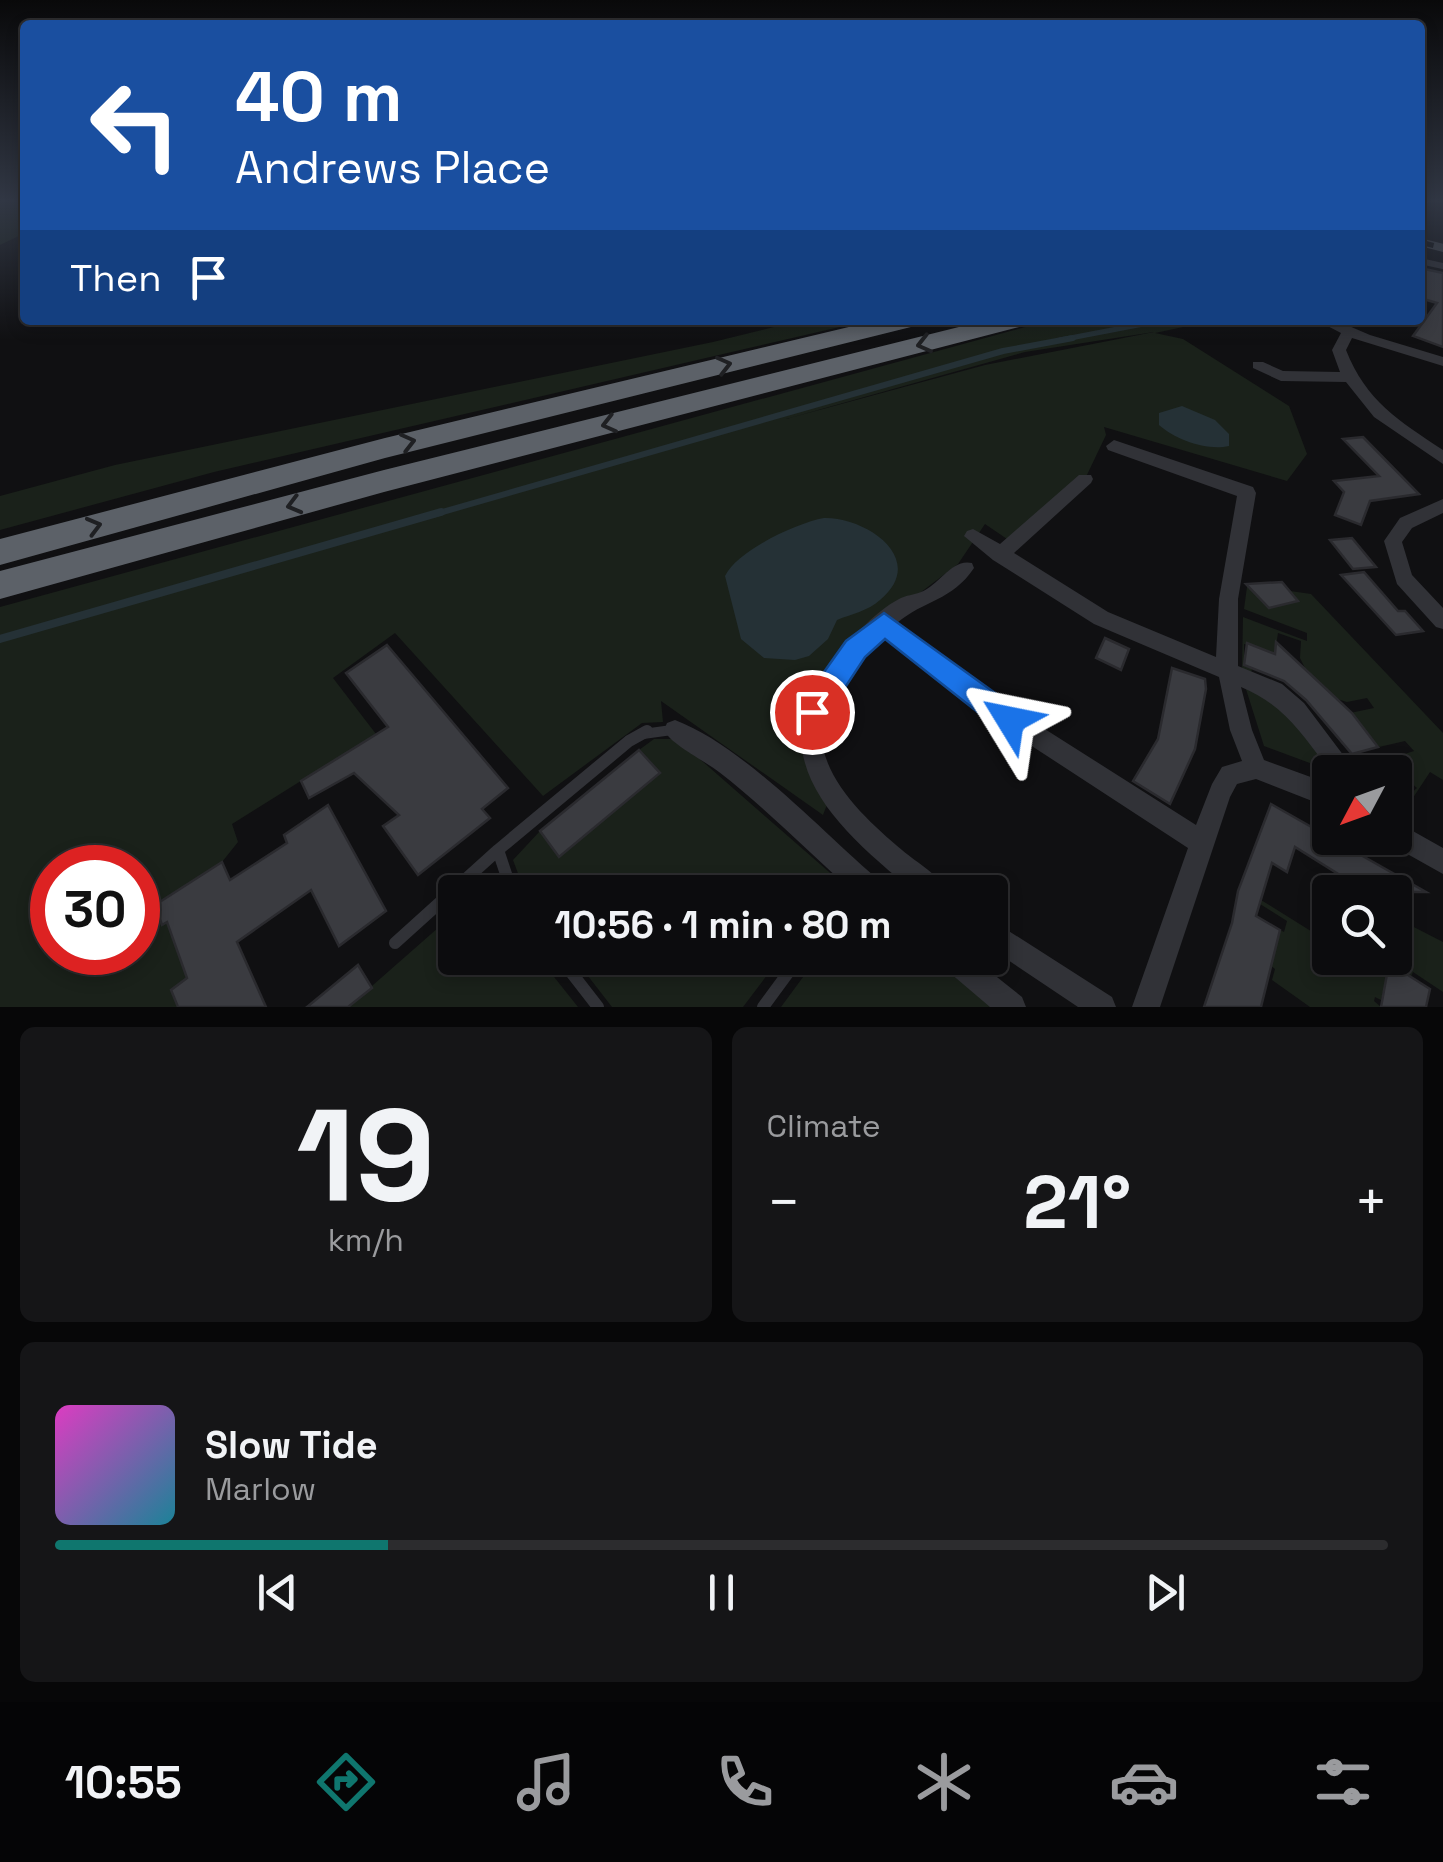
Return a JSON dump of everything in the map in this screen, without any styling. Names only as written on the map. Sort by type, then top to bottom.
[{"type":"highway","points":[[0,552],[384,448],[889,325]]},
{"type":"highway","points":[[0,584],[384,481],[998,325]]},
{"type":"street","points":[[1333,325],[1443,362]]},
{"type":"street","points":[[1348,332],[1338,350],[1347,377],[1379,413],[1443,458]]},
{"type":"street","points":[[1258,364],[1281,376],[1347,377]]},
{"type":"street","points":[[1114,446],[1247,492],[1224,628],[1225,671],[1256,768]]},
{"type":"street","points":[[1000,555],[1086,479]]},
{"type":"street","points":[[1443,505],[1406,523],[1393,541],[1404,579],[1443,621]]},
{"type":"street","points":[[972,536],[1101,618],[1282,697],[1330,755]]},
{"type":"street","points":[[915,875],[845,811],[818,769],[810,730],[815,706],[856,649],[904,605],[928,598],[964,568]]},
{"type":"street","points":[[884,624],[978,698],[1202,843]]},
{"type":"street","points":[[675,730],[697,741],[853,875]]},
{"type":"street","points":[[1146,1007],[1224,782],[1238,770],[1256,768],[1312,789]]},
{"type":"street","points":[[1412,843],[1443,862]]},
{"type":"street","points":[[1008,944],[1102,1007]]},
{"type":"street","points":[[973,975],[1012,1007]]},
{"type":"lane","points":[[395,944],[498,850],[629,740],[650,730],[675,730]]},
{"type":"lane","points":[[498,850],[506,875]]},
{"type":"lane","points":[[573,975],[598,1007]]},
{"type":"lane","points":[[763,1007],[787,975]]},
{"type":"shaded area","points":[[782,325],[848,325],[214,472],[0,530],[0,496],[115,465]]},
{"type":"shaded area","points":[[1033,325],[1193,325],[1155,333],[1183,339],[1289,406],[1307,454],[1287,481],[1104,427],[1106,435],[1085,479],[1007,539],[985,524],[958,564],[904,605],[813,710],[831,794],[823,815],[661,701],[663,722],[642,723],[543,796],[395,633],[333,678],[376,734],[232,824],[238,842],[222,862],[160,902],[160,845],[30,845],[30,975],[160,975],[160,918],[162,925],[167,922],[187,978],[172,990],[178,1007],[0,1007],[0,607]],"holes":[[[1154,332],[985,365],[786,419],[1025,352]]]},
{"type":"shaded area","points":[[1182,406],[1215,420],[1229,434],[1229,446],[1192,443],[1159,425],[1159,413]]},
{"type":"shaded area","points":[[824,518],[857,525],[886,543],[898,570],[893,585],[875,604],[837,620],[828,639],[809,656],[795,660],[764,658],[741,639],[725,576],[742,557],[768,540]]},
{"type":"shaded area","points":[[1258,584],[1251,589],[1270,608],[1297,601],[1290,591],[1311,594],[1443,733],[1443,780],[1430,772],[1412,799],[1417,788],[1412,784],[1412,755],[1401,755],[1414,751],[1405,741],[1379,747],[1350,713],[1374,708],[1367,698],[1347,702],[1337,699],[1306,670],[1300,658],[1301,641],[1278,633],[1275,653],[1244,644],[1244,665],[1252,668],[1251,674],[1242,670],[1243,617],[1307,641],[1307,633],[1244,609],[1247,587]]},
{"type":"shaded area","points":[[1245,686],[1272,701],[1296,722],[1322,755],[1312,755],[1312,764],[1264,746]]},
{"type":"shaded area","points":[[654,739],[672,739],[686,747],[833,875],[519,875],[513,860],[540,831],[560,856],[659,774],[639,750]]},
{"type":"shaded area","points":[[1261,900],[1312,932],[1312,975],[1387,975],[1381,1000],[1375,997],[1374,1001],[1381,1007],[1310,1007],[1272,980],[1275,969],[1270,965],[1280,930],[1284,932],[1287,921],[1260,904]]},
{"type":"shaded area","points":[[1412,926],[1443,942],[1443,992],[1413,972]]},
{"type":"shaded area","points":[[438,928],[438,975],[553,975],[578,1007],[348,1007]]},
{"type":"shaded area","points":[[587,975],[767,975],[743,1007],[612,1007]]},
{"type":"shaded area","points":[[805,975],[965,975],[1004,1007],[781,1007]]},
{"type":"building","points":[[1425,269],[1443,273],[1443,347],[1413,336],[1425,325],[1437,303],[1425,299]]},
{"type":"building","points":[[1363,437],[1419,494],[1370,501],[1361,525],[1335,515],[1344,492],[1334,481],[1379,476],[1343,439]]},
{"type":"building","points":[[1352,538],[1376,567],[1353,569],[1330,540]]},
{"type":"building","points":[[1364,572],[1398,611],[1405,611],[1423,631],[1396,635],[1341,575]]},
{"type":"building","points":[[1282,582],[1298,601],[1269,608],[1246,584]]},
{"type":"building","points":[[1105,638],[1129,649],[1121,670],[1096,658]]},
{"type":"building","points":[[1276,642],[1352,713],[1378,747],[1352,754],[1306,700],[1284,681],[1244,665],[1247,643],[1275,654]]},
{"type":"building","points":[[387,645],[508,788],[482,809],[490,818],[418,875],[383,826],[399,815],[354,773],[309,798],[301,781],[388,727],[346,673]]},
{"type":"building","points":[[1172,668],[1205,679],[1206,689],[1195,749],[1170,804],[1133,781],[1158,739]]},
{"type":"building","points":[[639,750],[660,773],[559,857],[540,831]]},
{"type":"building","points":[[1271,804],[1312,827],[1312,855],[1361,855],[1396,875],[1340,875],[1295,847],[1287,872],[1272,863],[1256,916],[1280,930],[1261,1007],[1204,1007],[1232,923],[1238,891]]},
{"type":"building","points":[[328,805],[386,911],[339,946],[311,890],[237,942],[266,1007],[178,1007],[171,990],[187,978],[167,922],[162,925],[160,902],[222,862],[230,880],[287,843],[284,835]]},
{"type":"building","points":[[358,965],[372,988],[348,1007],[307,1007]]},
{"type":"building","points":[[1387,975],[1408,975],[1430,989],[1426,1007],[1381,1007]]},
{"type":"waterway","points":[[1060,340],[1138,325]]},
{"type":"waterway","points":[[432,515],[1003,351],[1073,338]]},
{"type":"waterway","points":[[0,639],[441,512]]},
{"type":"railway","points":[[1435,246],[1443,248]]},
{"type":"route","points":[[812,712],[856,649],[884,624],[1010,720]]}]
